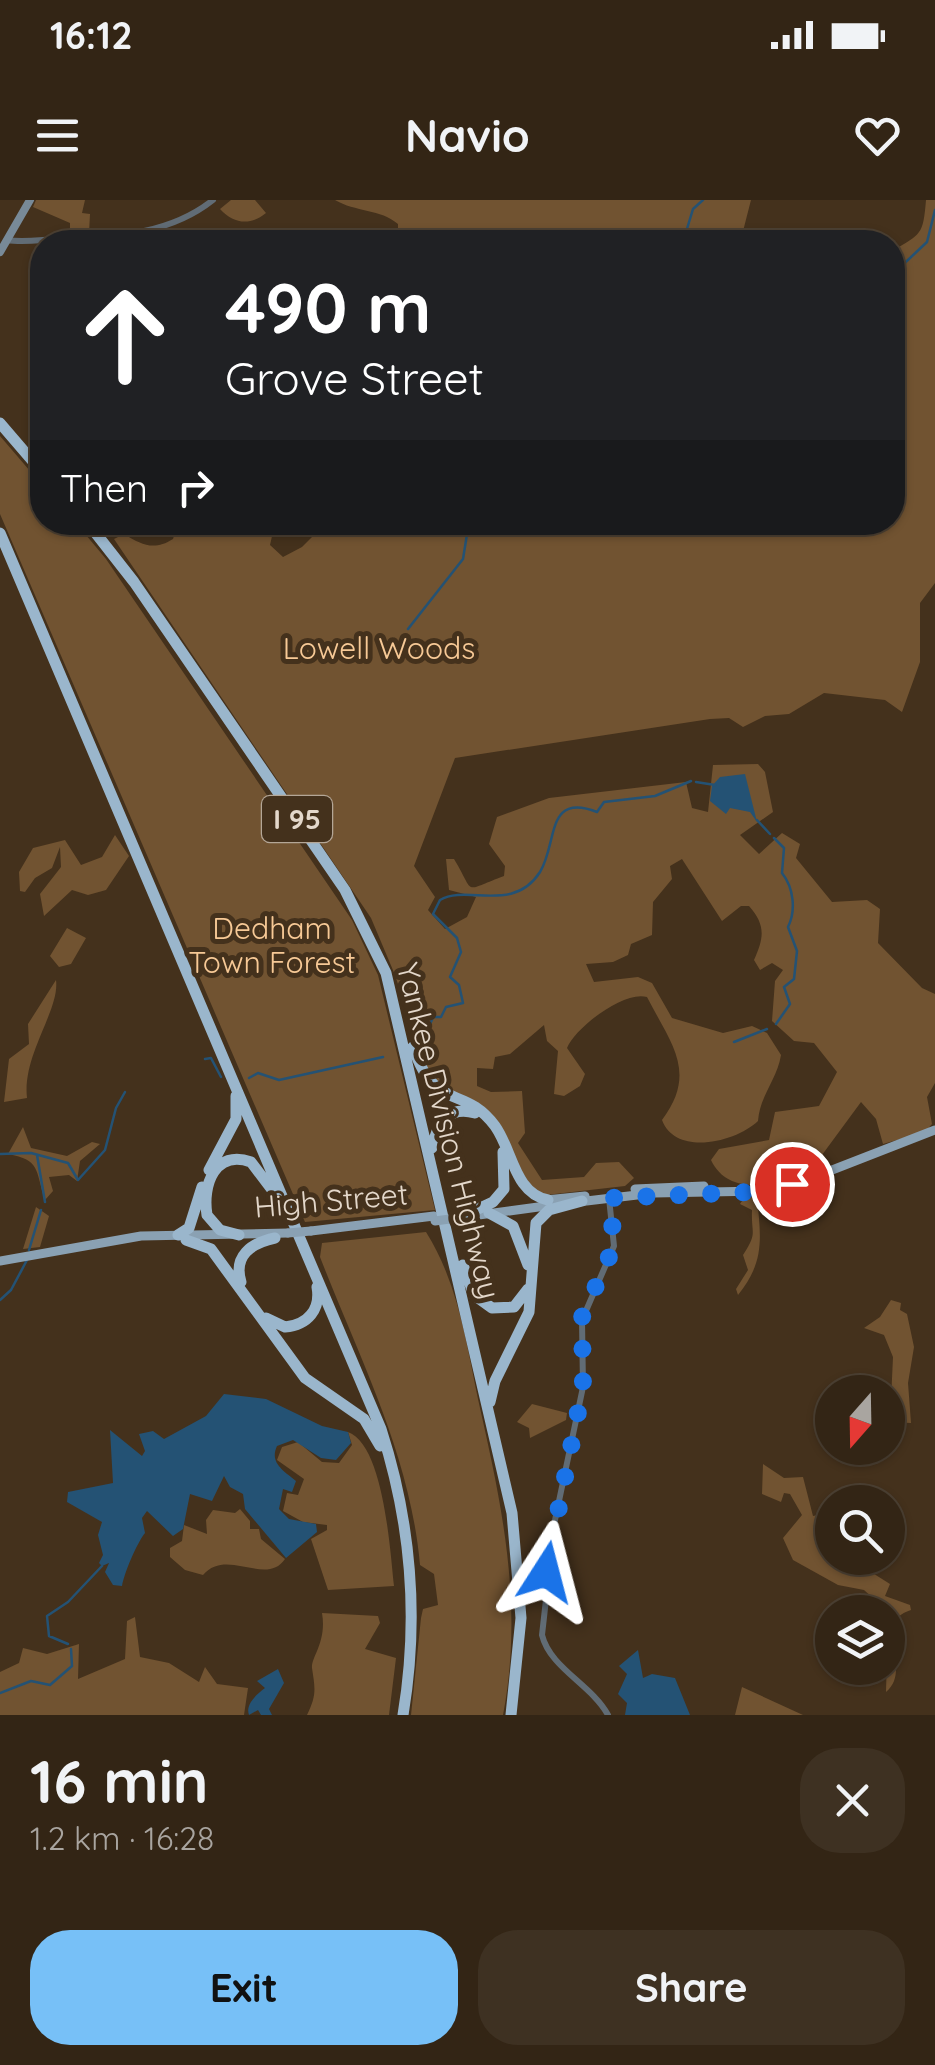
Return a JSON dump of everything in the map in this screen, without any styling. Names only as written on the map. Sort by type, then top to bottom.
[{"type":"highway","points":[[0,423],[30,458]]},
{"type":"highway","points":[[0,532],[233,1077],[292,1232]]},
{"type":"highway","name":"Yankee Division Highway","points":[[97,535],[127,572],[345,890],[373,941],[395,1001],[489,1411],[519,1565],[520,1648],[512,1715]]},
{"type":"highway","points":[[395,1001],[428,1082],[487,1117],[526,1189],[548,1200]]},
{"type":"highway","points":[[233,1077],[236,1119],[210,1166],[189,1228],[182,1237],[204,1244],[213,1252],[312,1385],[366,1421],[399,1495]]},
{"type":"highway","points":[[431,1152],[439,1124],[454,1112],[474,1113],[490,1126],[504,1153],[506,1182],[484,1211],[513,1226],[526,1257],[528,1290],[520,1303],[508,1310],[492,1308],[476,1297],[446,1219]]},
{"type":"highway","points":[[239,1235],[215,1227],[206,1208],[212,1174],[230,1158],[246,1160],[259,1168],[312,1263],[375,1412],[399,1495],[412,1609],[402,1715]]},
{"type":"highway","points":[[489,1411],[494,1383],[529,1312],[536,1223],[546,1212],[582,1202]]},
{"type":"highway","points":[[275,1238],[247,1250],[238,1271],[244,1286],[273,1323],[298,1325],[315,1309],[319,1295],[312,1263]]},
{"type":"main road","points":[[0,252],[30,200]]},
{"type":"main road","name":"High Street","points":[[484,1211],[772,1188],[809,1179],[935,1130]]},
{"type":"main road","name":"High Street","points":[[0,1261],[73,1247],[182,1237],[312,1234],[446,1219],[548,1200],[669,1186],[772,1188]]},
{"type":"main road","name":"High Street","points":[[182,1237],[275,1238],[292,1232]]},
{"type":"street","points":[[154,230],[182,220],[213,200]]},
{"type":"street","points":[[8,238],[30,240]]},
{"type":"street","points":[[608,1715],[588,1686],[546,1648],[542,1636],[554,1520],[583,1387],[586,1304],[608,1267],[614,1246],[610,1198]]},
{"type":"green space","points":[[36,200],[85,200],[82,213],[90,214],[89,230],[70,230],[70,223],[33,207]]},
{"type":"green space","points":[[231,200],[255,200],[266,213],[254,220],[236,220],[220,209]]},
{"type":"green space","points":[[335,200],[751,200],[743,230],[398,230],[398,224],[391,219]]},
{"type":"green space","name":"Lowell Woods","points":[[926,200],[935,200],[935,583],[920,603],[920,662],[902,712],[885,700],[824,693],[789,714],[765,716],[743,727],[729,718],[710,719],[455,758],[414,866],[435,897],[428,910],[445,929],[467,917],[476,897],[449,890],[446,859],[454,859],[471,887],[504,876],[505,866],[489,844],[497,817],[549,798],[686,782],[692,808],[708,812],[713,765],[758,764],[765,772],[773,812],[740,835],[759,854],[782,833],[800,844],[796,858],[832,902],[867,900],[880,909],[878,943],[922,988],[935,994],[935,1083],[927,1097],[932,1124],[925,1132],[883,1144],[876,1119],[861,1102],[822,1155],[827,1167],[764,1185],[733,1181],[721,1173],[711,1160],[719,1149],[769,1140],[775,1112],[819,1106],[837,1072],[814,1043],[794,1041],[772,1021],[775,981],[783,970],[772,963],[760,970],[754,960],[762,932],[755,913],[749,906],[741,906],[722,921],[682,859],[670,866],[672,879],[653,902],[652,935],[631,944],[628,955],[613,962],[586,964],[594,982],[638,977],[652,983],[672,1018],[723,1033],[752,1026],[767,1033],[781,1055],[758,1121],[736,1135],[707,1142],[680,1139],[669,1132],[662,1120],[678,1087],[677,1058],[647,997],[637,996],[614,1005],[590,1021],[572,1040],[567,1048],[585,1074],[580,1086],[564,1096],[554,1094],[558,1051],[547,1041],[544,1025],[510,1054],[495,1057],[493,1069],[477,1068],[477,1086],[491,1092],[522,1091],[525,1133],[518,1143],[542,1180],[584,1177],[596,1163],[619,1162],[634,1178],[625,1186],[546,1195],[528,1186],[499,1124],[429,1078],[395,975],[371,918],[114,539],[126,535],[154,546],[166,543],[174,535],[272,535],[270,545],[283,557],[314,535],[905,535],[905,243],[919,232]]},
{"type":"green space","name":"Dedham Town Forest","points":[[0,436],[30,471],[30,535],[86,535],[352,920],[378,975],[435,1210],[305,1222],[0,514]]},
{"type":"green space","points":[[115,835],[129,856],[106,890],[88,895],[72,890],[44,916],[40,894],[61,867],[60,847],[52,868],[35,878],[25,892],[20,891],[19,872],[33,848],[65,840],[81,865],[102,857]]},
{"type":"green space","points":[[67,928],[86,938],[71,964],[59,967],[50,956]]},
{"type":"green space","points":[[56,980],[56,992],[30,1066],[27,1098],[4,1102],[9,1059],[29,1044],[28,1024]]},
{"type":"green space","points":[[23,1127],[31,1148],[67,1156],[92,1142],[100,1144],[80,1161],[77,1181],[69,1175],[49,1177],[53,1191],[45,1200],[32,1163],[8,1154]]},
{"type":"green space","points":[[746,1195],[757,1198],[759,1249],[753,1271],[738,1295],[736,1289],[748,1270],[743,1255],[753,1233],[752,1210],[740,1204]]},
{"type":"green space","points":[[36,1207],[49,1216],[40,1247],[23,1249]]},
{"type":"green space","points":[[426,1232],[446,1271],[459,1313],[502,1517],[511,1595],[509,1674],[503,1715],[411,1715],[423,1609],[438,1605],[434,1574],[420,1565],[395,1446],[320,1257],[322,1243]]},
{"type":"green space","points":[[891,1300],[901,1303],[900,1310],[907,1314],[914,1347],[908,1383],[911,1423],[905,1423],[905,1375],[892,1375],[893,1357],[884,1335],[864,1328],[880,1317]]},
{"type":"green space","points":[[532,1404],[567,1413],[566,1420],[530,1438],[529,1428],[517,1422]]},
{"type":"green space","points":[[348,1432],[360,1441],[377,1477],[394,1586],[328,1590],[311,1539],[327,1530],[327,1525],[303,1522],[283,1511],[287,1493],[298,1495],[304,1479],[277,1460],[282,1447],[298,1442],[322,1462],[339,1463],[352,1445]]},
{"type":"green space","points":[[763,1464],[784,1478],[803,1477],[815,1516],[815,1572],[793,1560],[783,1538],[802,1515],[790,1494],[784,1493],[781,1502],[762,1494]]},
{"type":"green space","points":[[240,1509],[250,1521],[250,1529],[259,1529],[261,1539],[285,1559],[277,1567],[223,1565],[203,1575],[185,1570],[170,1557],[170,1548],[182,1541],[184,1525],[207,1534],[206,1520],[213,1510],[235,1513]]},
{"type":"green space","points":[[820,1575],[876,1575],[890,1584],[885,1595],[870,1595],[864,1590],[838,1585]]},
{"type":"green space","points":[[322,1613],[378,1616],[380,1623],[365,1649],[396,1658],[389,1715],[307,1715],[314,1697],[312,1664],[321,1640]]},
{"type":"green space","points":[[135,1617],[140,1657],[169,1663],[199,1682],[205,1667],[217,1684],[248,1688],[244,1715],[0,1715],[0,1672],[19,1663],[23,1648],[47,1654],[79,1644],[78,1679],[125,1659],[127,1621]]},
{"type":"green space","points":[[742,1687],[803,1715],[735,1715]]},
{"type":"water","points":[[745,774],[757,822],[750,812],[730,808],[726,814],[710,801],[712,786],[720,777]]},
{"type":"water","points":[[224,1394],[266,1399],[322,1426],[348,1432],[351,1443],[336,1460],[321,1458],[293,1440],[277,1446],[275,1452],[279,1466],[296,1481],[292,1492],[283,1489],[279,1509],[289,1519],[316,1524],[317,1532],[286,1558],[245,1509],[243,1494],[230,1487],[224,1476],[212,1501],[190,1494],[183,1529],[173,1536],[147,1511],[142,1518],[145,1533],[122,1586],[113,1585],[105,1572],[109,1563],[99,1563],[103,1555],[98,1535],[102,1522],[67,1502],[68,1492],[113,1483],[110,1430],[142,1456],[145,1451],[139,1434],[153,1431],[164,1439],[206,1416]]},
{"type":"water","points":[[638,1650],[643,1678],[652,1674],[675,1678],[690,1715],[625,1715],[627,1703],[618,1694],[627,1674],[619,1666]]},
{"type":"water","points":[[278,1669],[284,1683],[269,1709],[272,1715],[261,1715],[258,1710],[249,1715],[250,1703],[265,1688],[257,1681]]},
{"type":"waterway","points":[[687,230],[693,209],[703,200]]},
{"type":"waterway","points":[[905,263],[927,242],[935,210]]},
{"type":"waterway","points":[[408,629],[463,559],[467,535]]},
{"type":"waterway","points":[[425,1044],[432,1041],[429,1027],[433,1017],[441,1017],[446,1007],[463,1003],[459,985],[450,977],[461,952],[457,938],[433,914],[440,900],[463,895],[504,895],[529,885],[540,872],[556,824],[569,809],[597,812],[604,802],[655,796],[691,781]]},
{"type":"waterway","points":[[696,782],[715,785]]},
{"type":"waterway","points":[[757,820],[770,834]]},
{"type":"waterway","points":[[774,838],[784,848],[782,873],[792,900],[788,927],[797,951],[794,979],[784,987],[790,1004],[776,1024]]},
{"type":"waterway","points":[[734,1042],[767,1029]]},
{"type":"waterway","points":[[249,1078],[258,1073],[279,1080],[383,1057]]},
{"type":"waterway","points":[[205,1059],[211,1058],[221,1077]]},
{"type":"waterway","points":[[0,1154],[31,1153],[68,1163],[78,1180],[105,1150],[116,1108],[125,1092]]},
{"type":"waterway","points":[[37,1155],[45,1202]]},
{"type":"waterway","points":[[29,1250],[41,1210]]},
{"type":"waterway","points":[[0,1300],[11,1290],[27,1260]]},
{"type":"waterway","points":[[68,1644],[49,1636],[47,1616],[68,1602],[102,1566]]},
{"type":"waterway","points":[[0,1693],[31,1681],[50,1685],[72,1666],[71,1649]]},
{"type":"route","points":[[546,1572],[583,1387],[582,1317],[608,1267],[614,1246],[610,1198],[654,1193],[750,1192],[792,1184]]}]
